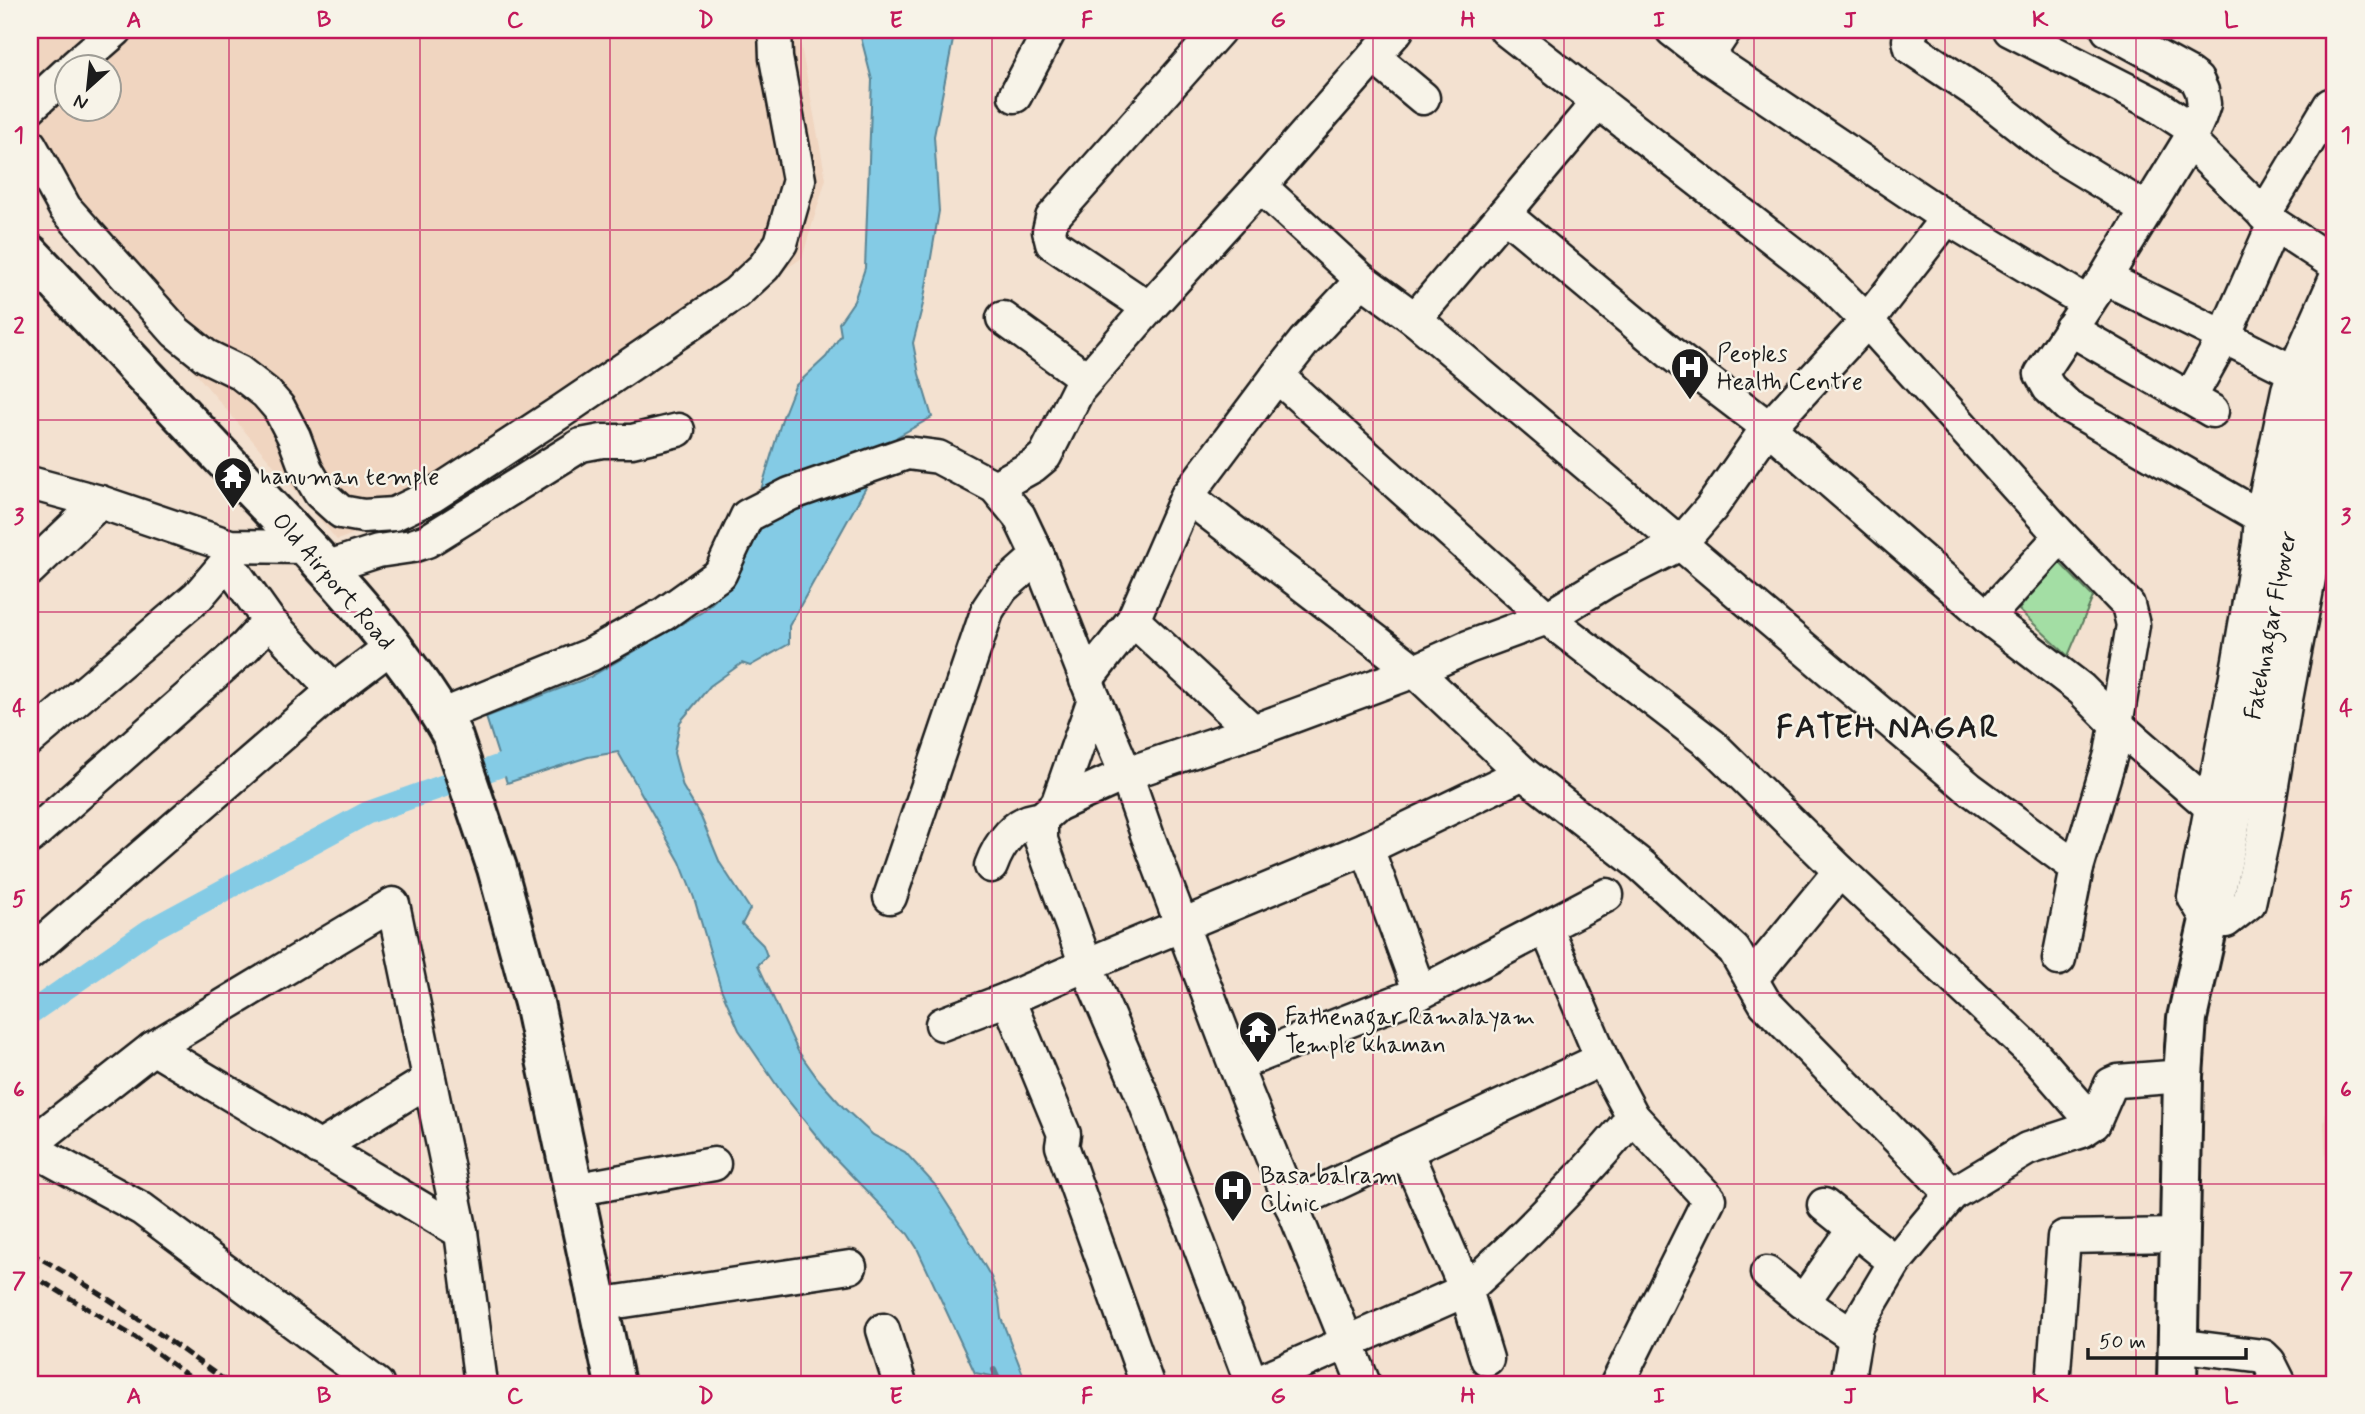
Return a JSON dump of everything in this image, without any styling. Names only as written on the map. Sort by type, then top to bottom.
[{"type":"main road","name":"Old Airport Road","points":[[30,254],[316,557],[392,646],[447,725],[497,867],[534,1003],[615,1384]]},
{"type":"main road","name":"Fatehnagar Flyover","points":[[2233,855],[2304,446],[2333,304]]},
{"type":"main road","name":"Fatehnagar Flyover","points":[[2217,920],[2335,392]]},
{"type":"main road","points":[[2177,1384],[2183,1076],[2187,1018],[2217,920]]},
{"type":"main road","points":[[2189,1384],[2198,1238],[2201,1028],[2217,920]]},
{"type":"street","points":[[91,52],[117,30]]},
{"type":"street","points":[[30,145],[65,208],[176,332],[206,356],[239,372],[266,393],[279,408],[306,469],[320,493],[341,512],[363,516],[394,514],[432,495],[562,411],[736,293],[764,267],[781,243],[799,180],[776,58],[775,30]]},
{"type":"street","points":[[1015,96],[1050,30]]},
{"type":"street","points":[[1149,308],[1052,243],[1049,231],[1052,218],[1219,30]]},
{"type":"street","points":[[995,487],[1045,456],[1078,390],[1087,379],[1397,30]]},
{"type":"street","points":[[1506,30],[1824,278],[1867,321],[2128,605],[2133,625],[2111,754],[2077,868],[2059,959]]},
{"type":"street","points":[[1672,30],[1707,57],[1947,218],[2096,290],[2224,337],[2294,372]]},
{"type":"street","points":[[1707,57],[1725,30]]},
{"type":"street","points":[[1912,30],[1909,40],[1911,48],[1980,94],[2059,156],[2146,209]]},
{"type":"street","points":[[2010,30],[2153,103],[2192,135],[2269,220],[2335,264]]},
{"type":"street","points":[[2108,30],[2197,80],[2204,104],[2192,135],[2041,374],[2049,388],[2068,406],[2261,517]]},
{"type":"street","points":[[1374,58],[1423,97]]},
{"type":"street","points":[[30,107],[52,87]]},
{"type":"street","points":[[1415,319],[1599,101]]},
{"type":"street","points":[[2070,330],[2201,405],[2269,220],[2330,105]]},
{"type":"street","points":[[1260,186],[1362,280],[1415,319],[1969,788],[2077,868]]},
{"type":"street","points":[[1504,214],[1672,355],[1769,428],[1987,617],[2081,689],[2116,724],[2210,806]]},
{"type":"street","points":[[991,866],[997,848],[1030,819],[1126,774],[1253,732],[1547,618],[1607,581],[1680,544],[1711,508],[1769,428],[1867,321],[1947,218]]},
{"type":"street","points":[[1362,280],[1304,342],[1187,496],[1133,620],[1090,689],[1041,840],[1086,965],[1143,1097],[1253,1384],[1466,1290],[1604,1152],[1633,1117]]},
{"type":"street","points":[[2333,304],[2294,372],[2261,517],[2259,544],[2239,660],[2194,897],[2217,920],[2249,903],[2335,442]]},
{"type":"street","points":[[1003,318],[1087,379]]},
{"type":"street","points":[[1277,376],[1547,618],[1712,745],[1840,871],[2033,1053],[2094,1123]]},
{"type":"street","points":[[30,483],[100,502],[229,554],[316,557],[378,551],[427,541],[581,445],[602,441],[632,441],[678,430]]},
{"type":"street","points":[[447,725],[590,655],[664,614],[720,574],[747,516],[790,494],[907,453],[937,457],[995,487],[1019,516],[1038,556],[1126,774],[1291,1205],[1364,1384]]},
{"type":"street","points":[[1187,496],[1415,671],[1523,773],[1652,875],[1734,950],[1765,1003],[1952,1194]]},
{"type":"street","points":[[30,569],[100,502]]},
{"type":"street","points":[[1987,617],[2062,536]]},
{"type":"street","points":[[229,554],[269,621],[334,690]]},
{"type":"street","points":[[30,739],[198,596],[229,554]]},
{"type":"street","points":[[890,897],[988,609],[1002,588],[1038,556]]},
{"type":"street","points":[[1133,620],[1253,732]]},
{"type":"street","points":[[30,837],[245,647],[269,621]]},
{"type":"street","points":[[31,949],[334,690],[392,646]]},
{"type":"street","points":[[943,1024],[1367,848],[1523,773]]},
{"type":"street","points":[[1367,848],[1420,993]]},
{"type":"street","points":[[1751,979],[1840,871]]},
{"type":"street","points":[[1236,1065],[1420,993],[1607,895]]},
{"type":"street","points":[[377,1384],[142,1209],[30,1146],[153,1048],[393,904],[461,1232],[481,1384]]},
{"type":"street","points":[[1546,927],[1602,1059],[1633,1117],[1709,1199],[1617,1384]]},
{"type":"street","points":[[1008,999],[1065,1134],[1062,1146],[1147,1384]]},
{"type":"street","points":[[153,1048],[461,1232]]},
{"type":"street","points":[[1291,1205],[1602,1059]]},
{"type":"street","points":[[1852,1384],[1849,1372],[1857,1326],[1895,1262],[1952,1194],[2027,1149],[2082,1130],[2094,1123],[2111,1084],[2118,1081],[2183,1076]]},
{"type":"street","points":[[319,1148],[429,1080]]},
{"type":"street","points":[[1406,1151],[1466,1290],[1487,1359]]},
{"type":"street","points":[[575,1190],[714,1164]]},
{"type":"street","points":[[1824,1205],[1895,1262]]},
{"type":"street","points":[[1803,1301],[1854,1229]]},
{"type":"street","points":[[2053,1384],[2064,1237],[2180,1236]]},
{"type":"street","points":[[597,1305],[850,1267]]},
{"type":"street","points":[[1767,1273],[1847,1332],[1857,1326]]},
{"type":"street","points":[[883,1330],[900,1384]]},
{"type":"street","points":[[2192,1347],[2263,1356],[2280,1384]]},
{"type":"shaded area","points":[[30,30],[798,30],[826,179],[802,258],[441,502],[337,540],[30,178]]},
{"type":"shaded area","points":[[2335,1042],[2335,1328],[2324,1125]]},
{"type":"green space","points":[[2056,559],[2093,597],[2068,656],[2019,610]]},
{"type":"water","points":[[859,30],[955,30],[934,136],[939,211],[923,304],[913,343],[932,417],[897,437],[789,626],[789,644],[750,666],[742,663],[710,686],[680,722],[674,753],[683,787],[701,817],[720,863],[750,909],[742,924],[763,945],[767,956],[758,965],[798,1051],[843,1107],[873,1135],[905,1152],[935,1185],[991,1277],[1001,1318],[1026,1382],[975,1373],[908,1234],[832,1155],[782,1093],[739,1030],[721,989],[694,898],[680,862],[618,752],[588,757],[507,783],[486,717],[590,677],[702,612],[733,584],[782,419],[795,386],[826,357],[841,335],[839,323],[854,301],[865,268],[872,80]]},
{"type":"waterway","points":[[30,1013],[150,930],[367,813],[528,756]]},
{"type":"waterway","points":[[994,1370],[1000,1384]]},
{"type":"railway","points":[[30,1253],[107,1299],[230,1384]]},
{"type":"railway","points":[[30,1274],[135,1337],[199,1384]]},
{"type":"place","name":"Peoples Health Centre","points":[[1690,401]]},
{"type":"place","name":"hanuman temple","points":[[233,510]]},
{"type":"place","name":"Fathenagar Ramalayam Temple khaman","points":[[1258,1064]]},
{"type":"place","name":"Basa balram Clinic","points":[[1233,1223]]},
{"type":"district","name":"FATEH NAGAR","points":[[1888,726]]}]
